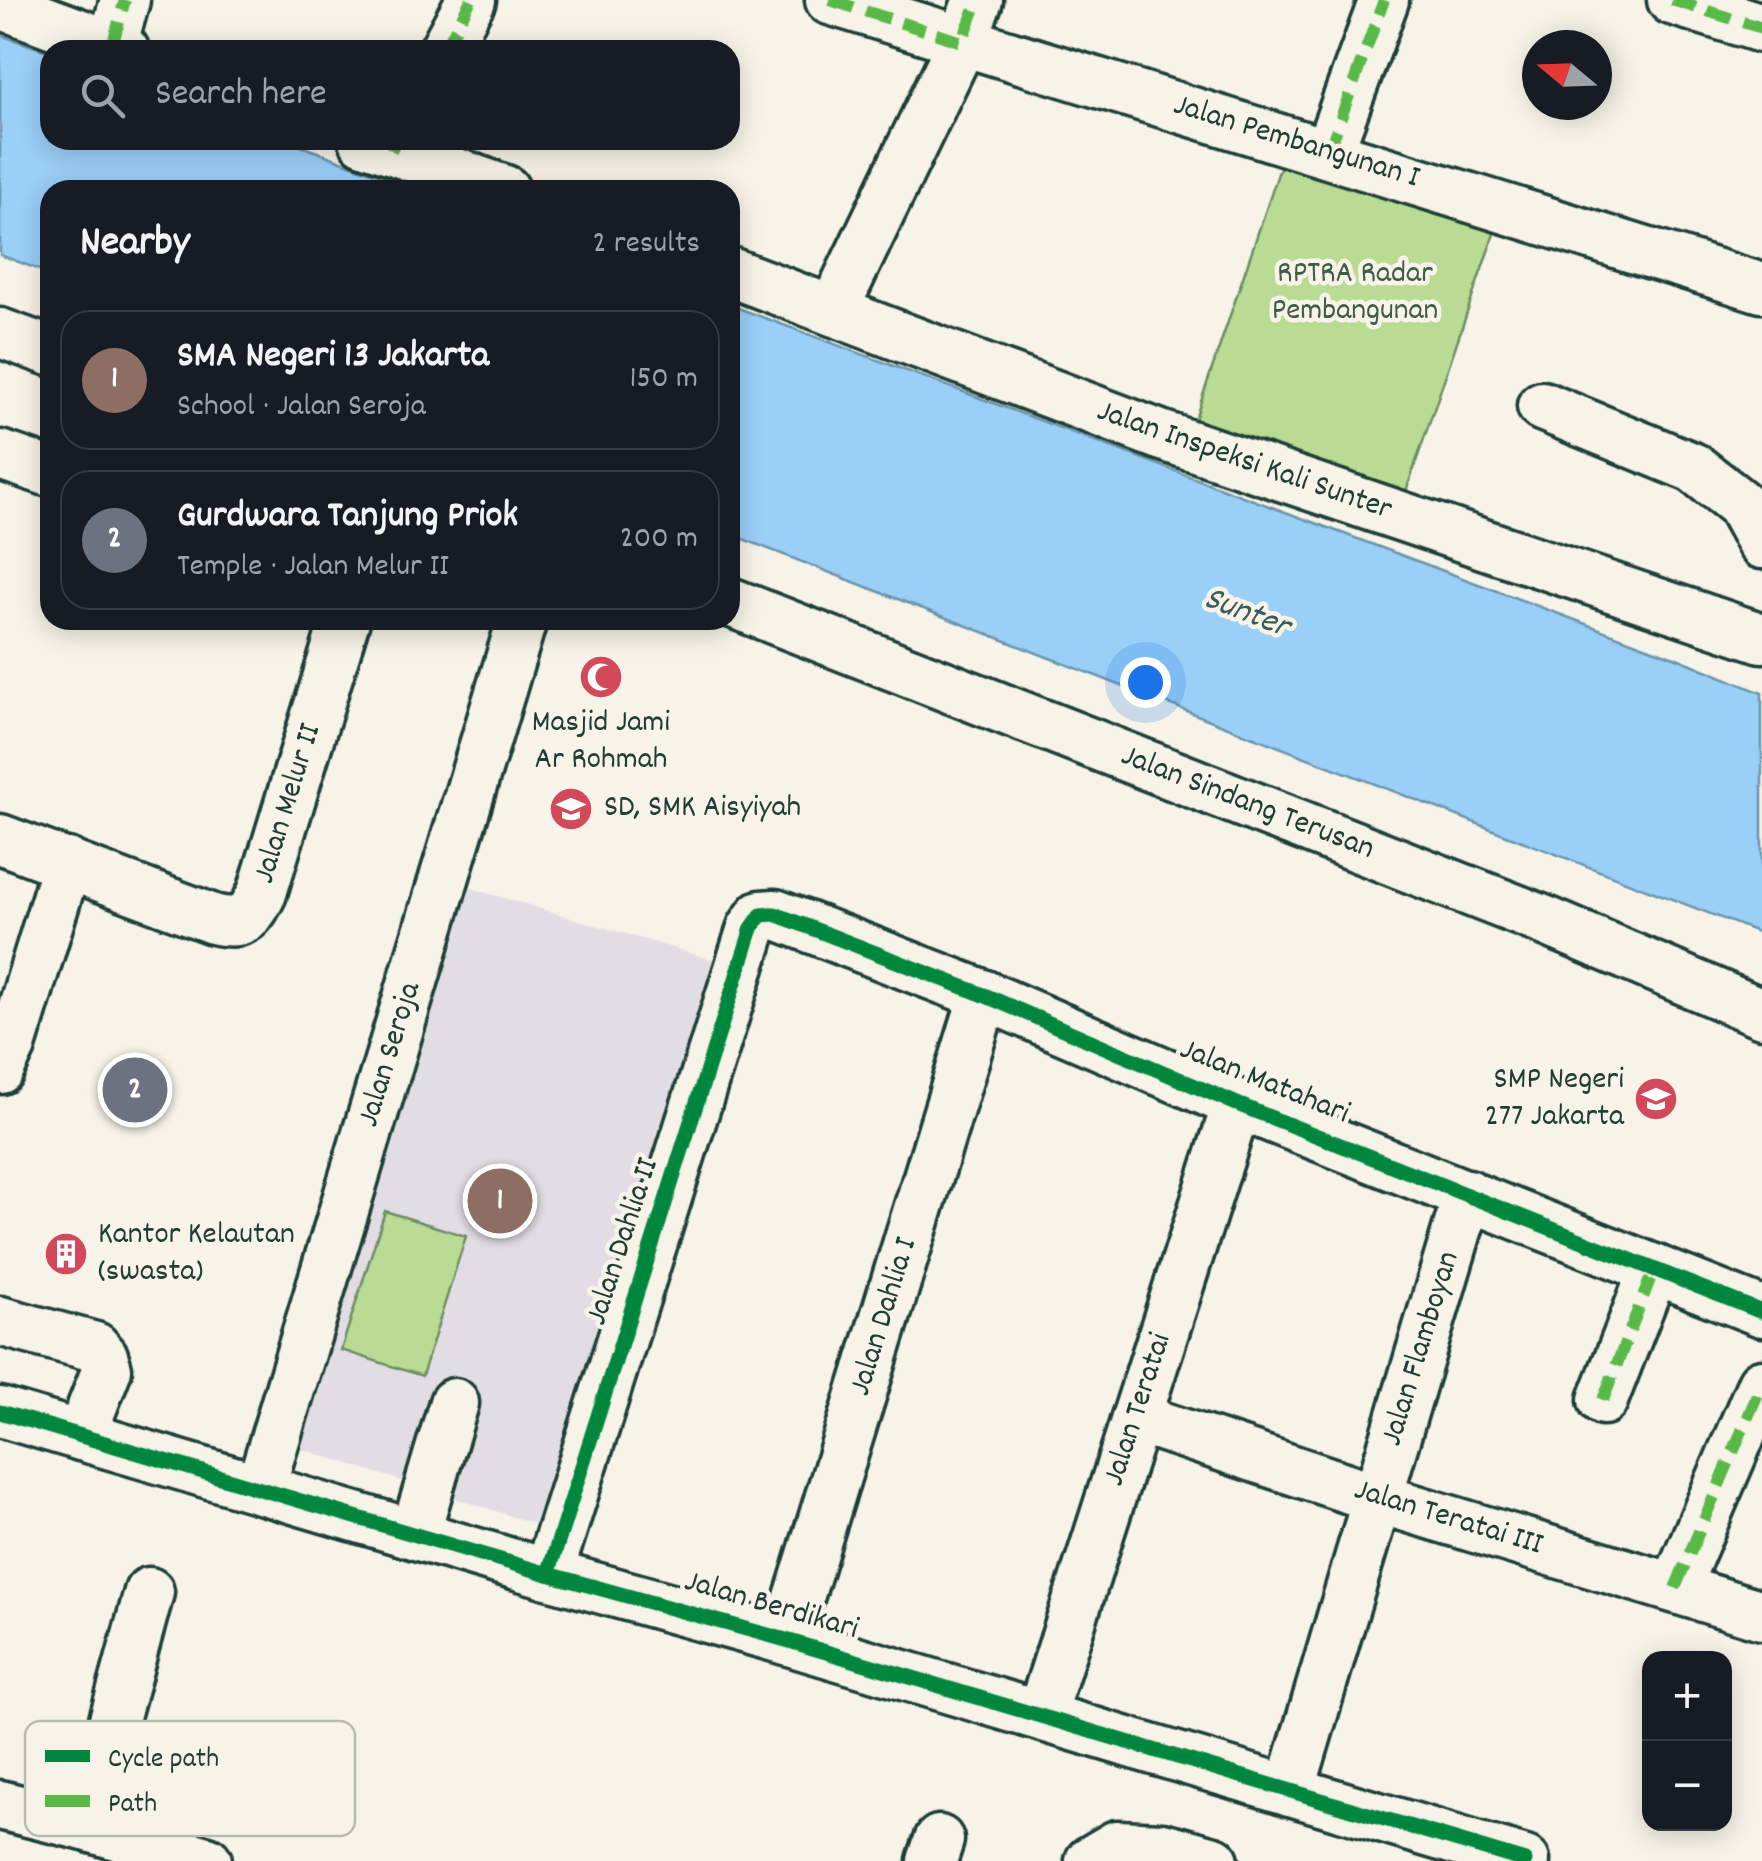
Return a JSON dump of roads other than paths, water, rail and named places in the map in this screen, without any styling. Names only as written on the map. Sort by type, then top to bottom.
[{"type":"street","points":[[119,40],[125,0]]},
{"type":"street","points":[[449,40],[470,0]]},
{"type":"street","name":"Jalan Pembangunan I","points":[[830,0],[970,21],[1328,153],[1762,288]]},
{"type":"street","points":[[1328,153],[1384,0]]},
{"type":"street","points":[[1672,0],[1762,28]]},
{"type":"street","points":[[0,4],[97,40]]},
{"type":"street","points":[[834,311],[970,21]]},
{"type":"street","points":[[402,150],[479,180]]},
{"type":"street","name":"Jalan Inspeksi Kali Sunter","points":[[740,276],[1160,435],[1762,636]]},
{"type":"street","points":[[0,333],[40,347]]},
{"type":"street","points":[[1542,406],[1694,468],[1740,504],[1762,544]]},
{"type":"street","points":[[0,455],[40,469]]},
{"type":"street","name":"Jalan Sindang Terusan","points":[[740,606],[1546,921],[1762,1013]]},
{"type":"street","name":"Jalan Melur II","points":[[0,839],[213,918],[232,923],[245,919],[262,893],[342,630]]},
{"type":"street","name":"Jalan Seroja","points":[[260,1489],[519,630]]},
{"type":"street","points":[[0,1069],[11,1046],[67,863]]},
{"type":"street","name":"Jalan Matahari","points":[[752,928],[761,914],[775,914],[984,995],[1237,1104],[1762,1312]]},
{"type":"street","name":"Jalan Dahlia II","points":[[548,1574],[752,928]]},
{"type":"street","name":"Jalan Dahlia I","points":[[786,1640],[984,995]]},
{"type":"street","name":"Jalan Teratai","points":[[1041,1715],[1237,1104]]},
{"type":"street","name":"Jalan Flamboyan","points":[[1290,1791],[1468,1194]]},
{"type":"street","points":[[1603,1400],[1654,1269]]},
{"type":"street","points":[[0,1321],[94,1346],[104,1356],[106,1369],[82,1436]]},
{"type":"street","points":[[1675,1588],[1762,1384]]},
{"type":"street","points":[[415,1534],[454,1403]]},
{"type":"street","name":"Jalan Berdikari","points":[[0,1412],[1041,1715],[1524,1861]]},
{"type":"street","name":"Jalan Teratai III","points":[[1136,1418],[1378,1498],[1762,1615]]},
{"type":"street","points":[[114,1721],[149,1592]]},
{"type":"street","points":[[0,1805],[25,1811]]},
{"type":"street","points":[[120,1836],[207,1861]]},
{"type":"street","points":[[1090,1861],[1117,1845],[1162,1847],[1214,1861]]},
{"type":"water","points":[[0,35],[40,49],[40,150],[312,150],[393,180],[40,180],[40,270],[0,255]]},
{"type":"water","name":"Sunter","points":[[740,309],[1762,693],[1762,934],[740,538]]},
{"type":"place","name":"Masjid Jami Ar Rohmah","points":[[601,677]]},
{"type":"place","name":"SD, SMK Aisyiyah","points":[[571,809]]},
{"type":"place","name":"Gurdwara Tanjung Priok","points":[[135,1090]]},
{"type":"place","name":"SMP Negeri 277 Jakarta","points":[[1656,1099]]},
{"type":"place","name":"SMA Negeri 13 Jakarta","points":[[500,1201]]},
{"type":"place","name":"Kantor Kelautan (swasta)","points":[[66,1254]]},
{"type":"park label","name":"RPTRA Radar Pembangunan","points":[[1355,294]]}]
